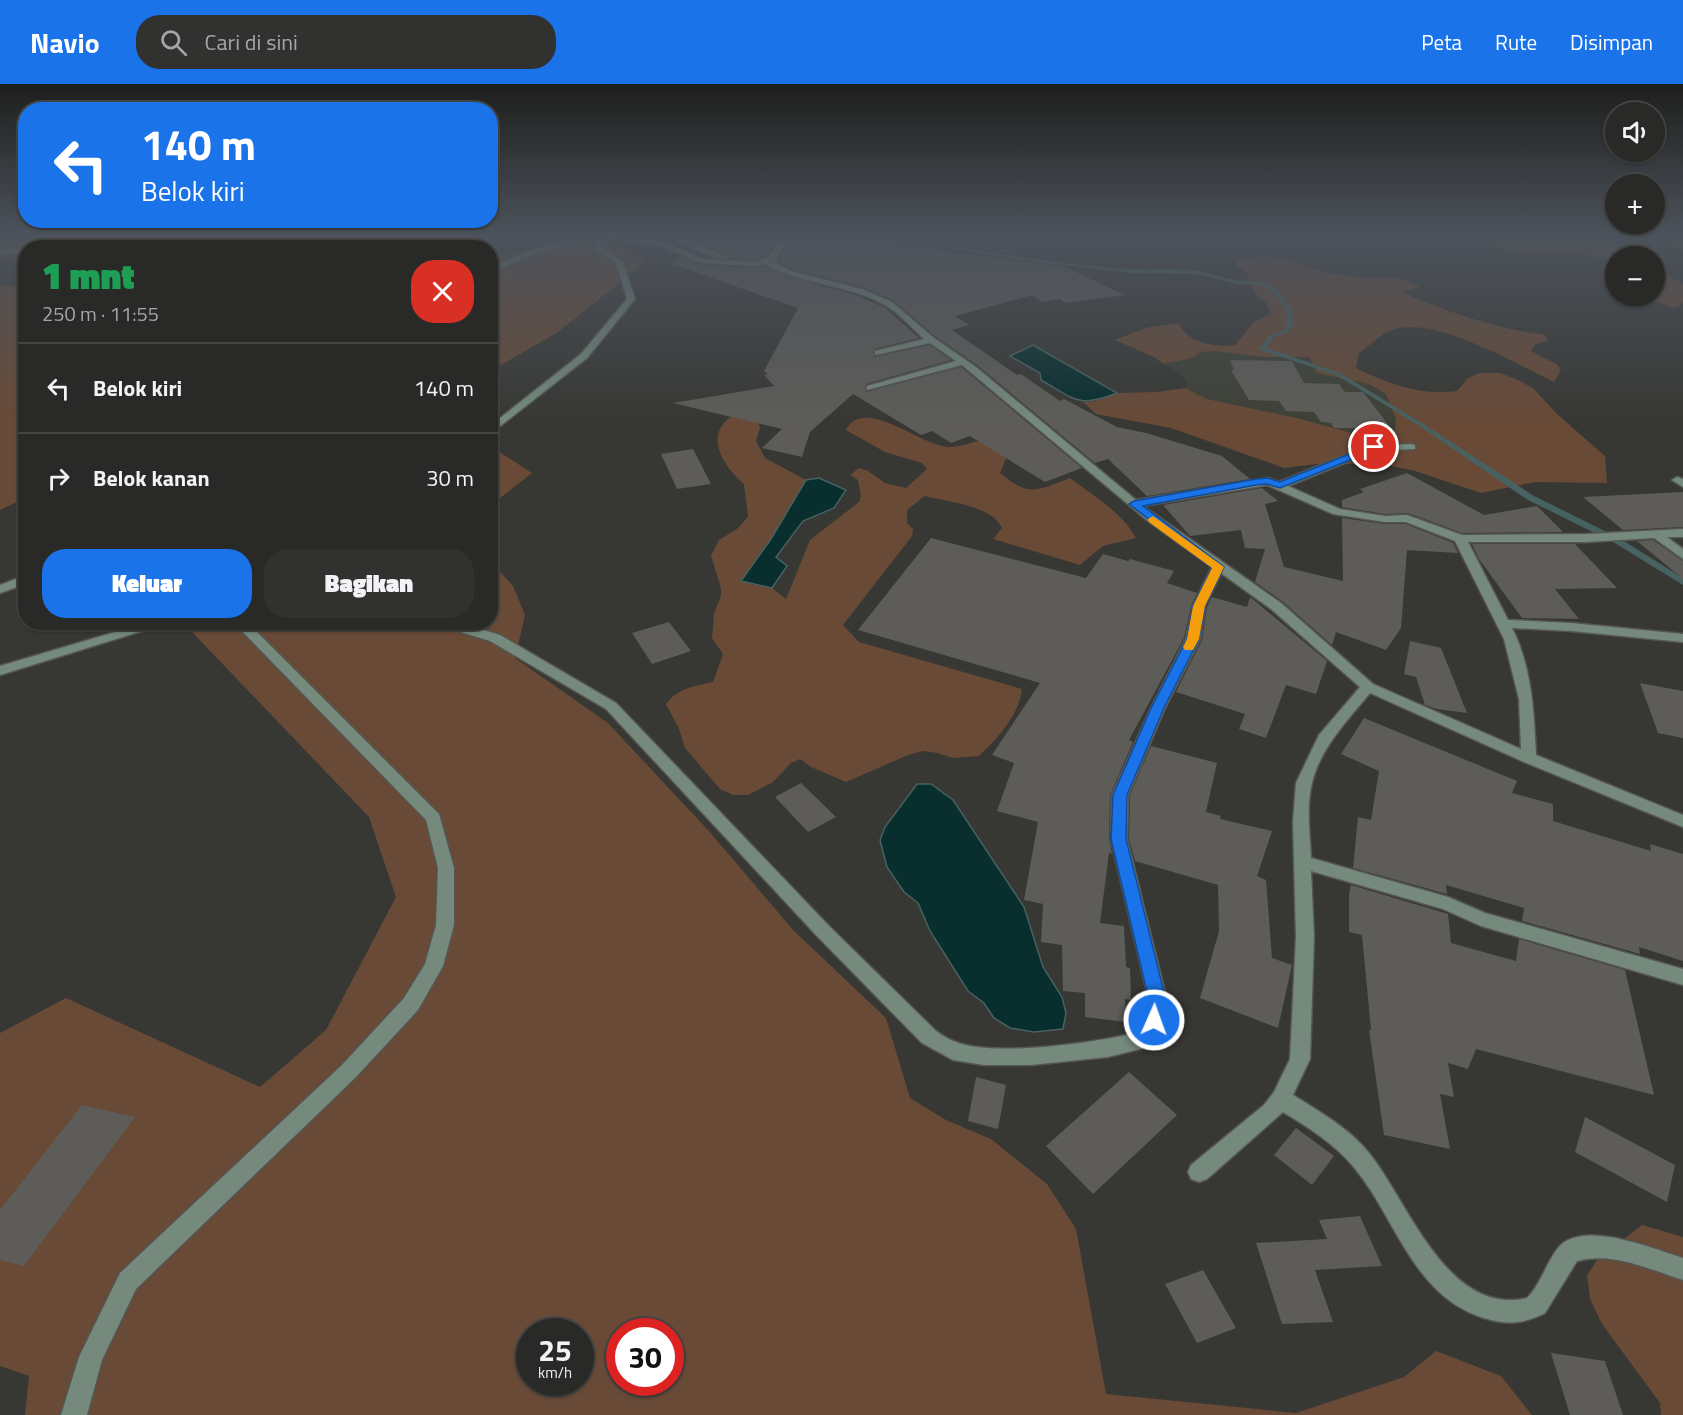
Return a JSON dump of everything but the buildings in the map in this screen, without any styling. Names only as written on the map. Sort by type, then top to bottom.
[{"type":"street","points":[[498,425],[584,356],[631,299],[630,296]]},
{"type":"street","points":[[871,296],[889,304],[931,340],[964,362],[1134,504],[1218,567],[1276,606],[1368,687],[1528,758],[1683,821]]},
{"type":"street","points":[[878,353],[931,340]]},
{"type":"street","points":[[870,388],[964,362]]},
{"type":"street","points":[[1280,485],[1371,448],[1410,447]]},
{"type":"street","points":[[1134,504],[1268,481],[1331,510],[1385,519],[1407,518],[1460,539],[1587,538],[1683,533]]},
{"type":"street","points":[[1657,534],[1683,555]]},
{"type":"street","points":[[1460,539],[1504,624],[1519,668],[1526,699],[1528,758]]},
{"type":"street","points":[[469,630],[495,638],[515,648],[611,706],[823,931],[929,1037],[953,1051],[984,1056],[1031,1056],[1108,1048],[1140,1040],[1154,1020],[1156,992],[1119,839],[1120,795],[1158,708],[1193,639],[1199,606],[1218,567]]},
{"type":"street","points":[[0,589],[18,582]]},
{"type":"street","points":[[1504,624],[1571,627],[1683,638]]},
{"type":"street","points":[[0,671],[138,630]]},
{"type":"street","points":[[74,1415],[91,1357],[128,1281],[349,1071],[411,1004],[434,966],[445,925],[446,868],[433,818],[247,630]]},
{"type":"street","points":[[1199,1172],[1272,1112],[1281,1099],[1300,1059],[1305,937],[1301,822],[1304,783],[1324,740],[1368,687]]},
{"type":"street","points":[[1302,862],[1448,904],[1480,919],[1683,977]]},
{"type":"street","points":[[1281,1099],[1345,1142],[1372,1172],[1422,1254],[1454,1292],[1469,1303],[1504,1311],[1529,1310],[1537,1305],[1570,1252],[1586,1247],[1616,1249],[1683,1269]]},
{"type":"shaded area","points":[[0,296],[18,296],[18,502],[0,510]]},
{"type":"shaded area","points":[[498,296],[603,296],[558,332],[498,367]]},
{"type":"shaded area","points":[[1258,296],[1411,296],[1489,324],[1545,335],[1548,340],[1535,345],[1531,351],[1558,365],[1561,370],[1554,382],[1473,343],[1427,328],[1406,327],[1385,333],[1359,353],[1356,368],[1393,384],[1430,392],[1457,391],[1468,378],[1479,373],[1500,373],[1518,380],[1533,388],[1557,414],[1605,456],[1607,483],[1535,482],[1481,493],[1415,471],[1383,464],[1316,464],[1284,468],[1171,428],[1096,414],[1083,402],[1096,401],[1117,393],[1157,392],[1185,388],[1207,399],[1297,418],[1385,442],[1395,430],[1396,419],[1386,394],[1369,384],[1317,373],[1309,357],[1263,357],[1214,351],[1201,352],[1192,358],[1164,364],[1152,356],[1115,340],[1145,328],[1179,323],[1183,330],[1195,340],[1211,345],[1235,345],[1253,323],[1271,313],[1266,303]]},
{"type":"shaded area","points":[[1665,296],[1683,296],[1683,303],[1675,308],[1665,305]]},
{"type":"shaded area","points":[[1214,351],[1263,357],[1309,357],[1317,373],[1370,384],[1386,394],[1396,419],[1395,430],[1385,442],[1297,418],[1207,399],[1185,388],[1188,380],[1164,364],[1192,358],[1201,352]]},
{"type":"shaded area","points":[[741,411],[758,420],[760,428],[756,441],[765,458],[806,480],[771,539],[742,581],[772,588],[786,599],[810,540],[859,502],[861,496],[858,480],[850,475],[859,468],[868,471],[885,483],[906,488],[927,469],[922,463],[885,452],[846,430],[855,420],[866,418],[880,420],[939,445],[951,447],[978,441],[1021,423],[1000,473],[1026,489],[1049,486],[1070,478],[1106,505],[1130,529],[1136,538],[1103,546],[1080,565],[993,539],[1002,528],[989,514],[979,509],[925,496],[907,510],[907,523],[913,529],[912,536],[843,625],[859,642],[1022,689],[1012,717],[1000,734],[979,756],[953,758],[923,751],[908,755],[846,782],[811,767],[800,759],[791,763],[773,782],[748,795],[733,795],[720,789],[685,748],[679,729],[666,704],[681,691],[713,682],[723,654],[712,638],[714,613],[721,596],[721,588],[711,556],[719,540],[737,529],[748,517],[744,484],[721,456],[718,438],[725,422]]},
{"type":"shaded area","points":[[498,453],[532,473],[498,500]]},
{"type":"shaded area","points":[[498,570],[513,586],[525,615],[515,658],[608,723],[708,830],[794,931],[886,1018],[910,1098],[946,1120],[991,1139],[1047,1184],[1076,1229],[1106,1394],[1296,1413],[1404,1377],[1436,1351],[1501,1376],[1532,1415],[25,1415],[29,1376],[0,1366],[0,1033],[66,998],[260,1087],[326,1030],[396,897],[369,817],[192,632],[197,630],[498,630]]},
{"type":"shaded area","points":[[1642,1225],[1683,1237],[1683,1415],[1661,1415],[1660,1403],[1602,1324],[1590,1299],[1587,1275],[1598,1259]]},
{"type":"water","points":[[1033,345],[1117,393],[1085,401],[1062,393],[1041,380],[1040,373],[1010,356]]},
{"type":"water","points":[[819,478],[846,490],[834,508],[803,521],[776,557],[787,566],[772,588],[741,581],[771,539],[806,480]]},
{"type":"water","points":[[917,784],[931,784],[953,800],[1024,907],[1043,967],[1062,997],[1066,1013],[1063,1029],[1034,1032],[1010,1028],[994,1018],[984,1003],[968,991],[930,931],[918,903],[904,892],[887,867],[880,840],[885,827]]},
{"type":"waterway","points":[[1279,296],[1288,311],[1291,322],[1285,332],[1272,336],[1262,349],[1338,374],[1420,424],[1531,498],[1616,540],[1683,582]]},
{"type":"slow traffic","points":[[1153,519],[1218,567],[1199,606],[1193,639],[1189,647]]},
{"type":"route","points":[[1154,1020],[1156,992],[1119,839],[1120,795],[1138,750],[1193,639],[1199,606],[1218,567],[1134,504],[1256,482],[1268,481],[1280,485],[1374,447]]}]
